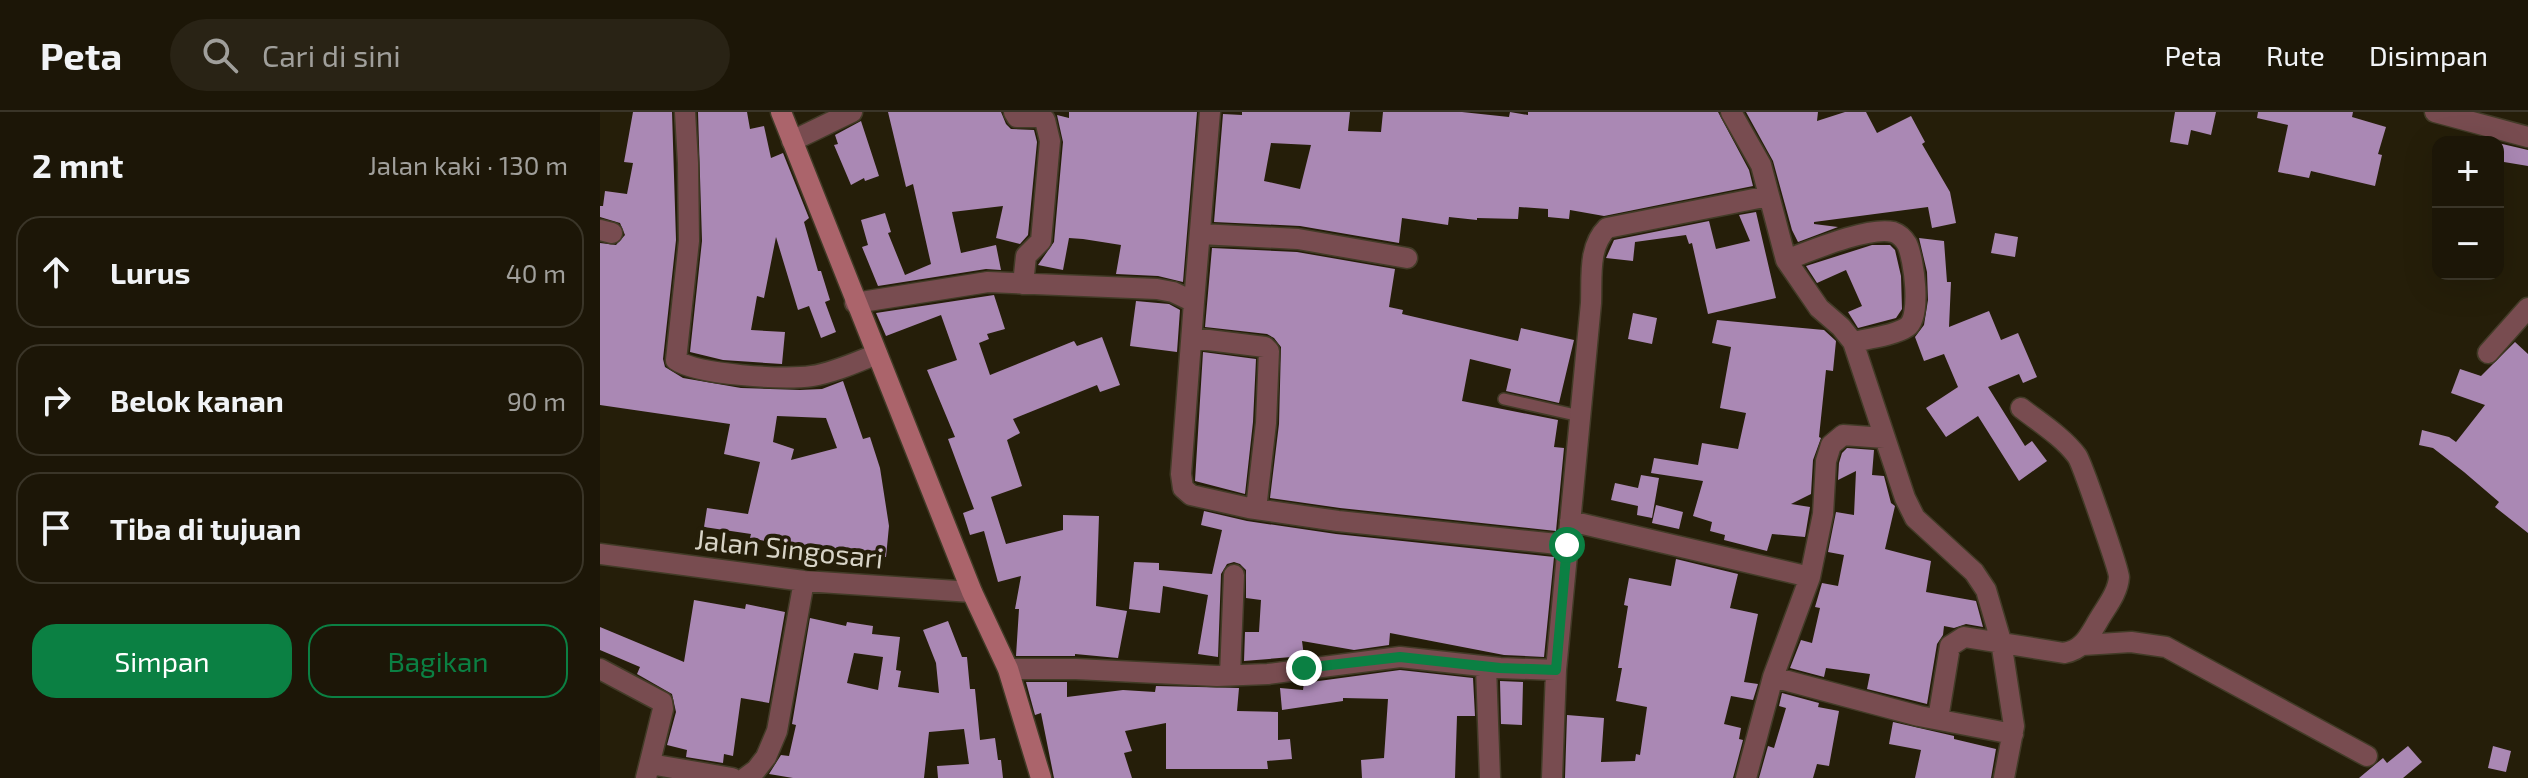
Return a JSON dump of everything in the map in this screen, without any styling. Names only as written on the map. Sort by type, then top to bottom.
[{"type":"street","points":[[685,112],[689,241],[676,360],[692,367],[771,378],[814,376],[877,354]]},
{"type":"street","points":[[781,112],[972,592],[1008,669],[1041,778]]},
{"type":"street","points":[[792,141],[852,112]]},
{"type":"street","points":[[1014,112],[1017,117],[1045,120],[1050,141],[1041,241],[1026,256],[1023,284]]},
{"type":"street","points":[[1210,112],[1181,474],[1183,488],[1191,495],[1256,509],[1395,528],[1567,545]]},
{"type":"street","points":[[1731,112],[1761,165],[1762,198],[1786,260],[1819,308],[1853,342],[1905,498],[1915,518],[1974,572],[1986,590],[2001,641],[2013,734],[2004,778]]},
{"type":"street","points":[[2435,112],[2528,137]]},
{"type":"street","points":[[1552,778],[1556,670],[1596,238],[1607,228],[1762,198]]},
{"type":"street","points":[[1786,260],[1840,240],[1878,232],[1901,236],[1908,245],[1916,300],[1913,321],[1906,328],[1853,342]]},
{"type":"street","points":[[1200,234],[1298,239],[1407,258]]},
{"type":"street","points":[[855,303],[988,282],[1157,289],[1173,292],[1194,302]]},
{"type":"street","points":[[2488,353],[2528,308]]},
{"type":"street","points":[[1192,338],[1265,347],[1269,351],[1266,423],[1256,509]]},
{"type":"street","points":[[2021,408],[2076,454],[2084,467],[2106,538],[2117,562],[2119,576],[2116,591],[2083,645]]},
{"type":"street","points":[[1746,778],[1773,677],[1810,577],[1823,514],[1826,461],[1831,445],[1843,435],[1885,438]]},
{"type":"street","points":[[1570,521],[1810,577]]},
{"type":"street","name":"Jalan Singosari","points":[[600,554],[804,581],[972,592]]},
{"type":"street","points":[[1230,675],[1234,575]]},
{"type":"street","points":[[745,778],[766,757],[777,731],[804,581]]},
{"type":"street","points":[[1938,719],[1950,646],[1964,637],[2064,653],[2083,645],[2131,642],[2166,647],[2367,756]]},
{"type":"street","points":[[1008,669],[1268,674],[1400,657],[1486,667],[1556,670]]},
{"type":"street","points":[[1486,667],[1490,778]]},
{"type":"street","points":[[600,669],[662,702],[648,771],[732,778]]},
{"type":"street","points":[[1773,677],[1938,719],[2013,734]]},
{"type":"lane","points":[[1504,399],[1580,416]]},
{"type":"building","points":[[633,112],[672,112],[676,240],[663,359],[665,367],[683,378],[741,388],[822,389],[843,381],[863,439],[870,437],[880,468],[889,526],[886,557],[836,555],[791,547],[790,552],[769,549],[770,542],[750,538],[751,534],[704,527],[707,508],[748,514],[760,462],[724,454],[730,424],[600,405],[600,243],[616,245],[625,235],[620,223],[600,217],[600,206],[603,206],[605,191],[627,194],[633,163],[624,162]],"holes":[[[777,416],[826,418],[837,448],[791,460],[794,449],[773,442]]]},
{"type":"building","points":[[698,112],[747,112],[750,129],[764,126],[771,158],[783,153],[809,218],[804,222],[830,300],[825,302],[836,332],[821,338],[809,306],[798,310],[776,237],[764,298],[757,296],[751,330],[785,332],[782,364],[723,360],[690,352],[702,241]]},
{"type":"building","points":[[888,112],[1001,112],[1011,129],[1034,130],[1037,142],[1028,235],[1020,244],[996,238],[1003,206],[952,212],[961,253],[996,245],[1001,270],[986,269],[878,286],[862,247],[868,245],[861,220],[885,213],[891,232],[888,233],[905,275],[931,264],[913,184],[906,187]]},
{"type":"building","points":[[1069,112],[1197,112],[1183,282],[1158,276],[1116,274],[1121,245],[1083,239],[1069,238],[1063,270],[1038,265],[1054,242],[1063,142],[1057,115],[1069,118]]},
{"type":"building","points":[[1242,112],[1350,112],[1348,131],[1381,132],[1383,112],[1462,112],[1509,117],[1510,112],[1528,115],[1528,112],[1718,112],[1749,170],[1753,186],[1604,216],[1570,210],[1569,219],[1548,217],[1548,209],[1519,207],[1518,219],[1449,217],[1448,225],[1402,218],[1399,243],[1300,226],[1214,222],[1223,114],[1242,115]],"holes":[[[1271,143],[1311,145],[1300,189],[1264,181]]]},
{"type":"building","points":[[1746,112],[1818,112],[1817,121],[1845,112],[1866,112],[1877,133],[1911,116],[1925,142],[1922,144],[1950,192],[1956,223],[1932,228],[1928,207],[1814,222],[1838,227],[1798,242],[1773,161]]},
{"type":"building","points":[[2175,112],[2216,112],[2211,135],[2191,130],[2188,145],[2170,142]]},
{"type":"building","points":[[2258,112],[2353,112],[2352,117],[2386,127],[2378,154],[2382,155],[2375,186],[2311,171],[2309,178],[2278,172],[2288,125],[2257,118]]},
{"type":"building","points":[[861,121],[879,176],[865,181],[864,178],[851,185],[834,145],[838,144],[835,135]]},
{"type":"building","points":[[2504,144],[2528,150],[2528,166],[2504,162]]},
{"type":"building","points":[[1756,212],[1776,298],[1708,314],[1692,243],[1689,244],[1686,235],[1635,242],[1633,261],[1606,258],[1614,240],[1709,221],[1716,249],[1750,241],[1739,215]]},
{"type":"building","points":[[1995,233],[2018,237],[2015,257],[1991,253]]},
{"type":"building","points":[[1919,238],[1944,241],[1947,282],[1951,282],[1949,327],[1989,311],[2001,340],[2018,333],[2037,377],[2023,383],[2019,374],[1988,387],[2025,446],[2032,441],[2047,461],[2019,481],[1978,416],[1946,437],[1926,408],[1958,387],[1944,354],[1924,361],[1915,337],[1924,325],[1928,300],[1927,272]]},
{"type":"building","points":[[1872,245],[1890,245],[1895,250],[1901,276],[1902,309],[1896,318],[1858,328],[1848,312],[1862,306],[1846,270],[1817,283],[1806,266]]},
{"type":"building","points":[[1212,248],[1297,252],[1395,269],[1389,307],[1403,310],[1402,314],[1518,341],[1521,328],[1574,340],[1559,403],[1506,391],[1511,369],[1470,359],[1462,401],[1558,420],[1554,447],[1564,448],[1556,531],[1270,498],[1279,424],[1281,347],[1267,334],[1205,327]]},
{"type":"building","points":[[994,295],[1005,329],[987,334],[989,339],[979,343],[990,375],[1074,341],[1077,346],[1102,337],[1120,385],[1100,392],[1097,385],[1013,419],[1020,433],[1007,440],[1022,486],[991,497],[1006,544],[1063,530],[1063,515],[1099,516],[1096,606],[1127,611],[1118,658],[1075,654],[1016,656],[1019,609],[1015,609],[1021,576],[998,582],[984,531],[970,535],[963,513],[974,509],[948,439],[955,437],[927,370],[957,360],[941,315],[886,336],[876,313]]},
{"type":"building","points":[[1136,301],[1169,304],[1180,310],[1177,352],[1130,346]]},
{"type":"building","points":[[1633,313],[1657,318],[1652,344],[1628,339]]},
{"type":"building","points":[[1717,320],[1824,330],[1836,341],[1833,371],[1826,370],[1821,438],[1813,460],[1811,494],[1791,504],[1810,507],[1805,537],[1772,534],[1767,551],[1724,540],[1725,535],[1710,531],[1712,522],[1693,516],[1703,481],[1651,473],[1654,458],[1698,465],[1702,443],[1738,449],[1746,413],[1720,408],[1731,347],[1712,343]]},
{"type":"building","points":[[2515,342],[2528,354],[2528,533],[2495,507],[2499,502],[2464,472],[2433,448],[2419,445],[2422,430],[2456,442],[2485,405],[2451,393],[2460,369],[2481,376]]},
{"type":"building","points":[[1203,352],[1256,359],[1245,494],[1195,481]]},
{"type":"building","points":[[1847,448],[1874,450],[1872,475],[1884,476],[1891,503],[1895,506],[1885,549],[1931,561],[1926,592],[1976,601],[1983,627],[1966,624],[1954,628],[1944,626],[1937,644],[1927,704],[1867,689],[1870,674],[1826,668],[1824,677],[1790,668],[1801,640],[1812,643],[1820,608],[1815,607],[1822,583],[1838,586],[1844,555],[1828,552],[1836,512],[1854,515],[1856,471],[1838,480],[1839,463]]},
{"type":"building","points":[[1641,475],[1659,478],[1652,518],[1637,515],[1638,506],[1611,500],[1615,483],[1638,488]]},
{"type":"building","points":[[1656,505],[1683,512],[1679,529],[1652,523]]},
{"type":"building","points":[[1204,511],[1247,521],[1336,534],[1554,557],[1544,657],[1504,655],[1390,633],[1389,645],[1354,650],[1302,641],[1304,656],[1244,661],[1245,632],[1259,632],[1261,600],[1246,598],[1246,570],[1234,562],[1227,564],[1221,574],[1218,657],[1198,654],[1208,595],[1163,586],[1160,613],[1129,609],[1134,562],[1159,563],[1159,570],[1212,574],[1222,530],[1201,525]]},
{"type":"building","points":[[1676,559],[1738,574],[1730,608],[1758,614],[1744,682],[1758,684],[1753,700],[1731,696],[1724,724],[1741,728],[1739,739],[1743,740],[1733,778],[1565,778],[1567,715],[1604,718],[1601,762],[1635,761],[1636,754],[1640,755],[1647,707],[1616,701],[1628,606],[1624,605],[1629,578],[1671,586]]},
{"type":"building","points":[[694,600],[745,609],[746,604],[785,612],[769,703],[741,698],[733,756],[724,754],[723,763],[686,757],[687,750],[667,745],[676,712],[672,694],[637,674],[640,667],[600,650],[600,627],[684,662]]},
{"type":"building","points":[[810,618],[846,626],[847,622],[873,626],[872,634],[900,637],[896,670],[901,671],[898,687],[939,693],[936,663],[923,630],[948,621],[962,657],[967,657],[970,689],[975,689],[980,740],[995,738],[1003,778],[938,778],[937,766],[969,764],[964,729],[929,732],[924,778],[793,778],[769,774],[781,755],[789,756],[796,725],[792,724]],"holes":[[[854,653],[883,657],[878,690],[847,683]]]},
{"type":"building","points":[[1400,670],[1473,678],[1475,716],[1457,716],[1455,778],[1362,778],[1361,760],[1384,758],[1388,699],[1343,698],[1343,701],[1282,710],[1280,688],[1303,690],[1304,683]]},
{"type":"building","points":[[1500,681],[1523,682],[1522,725],[1501,724]]},
{"type":"building","points":[[1026,682],[1067,682],[1067,697],[1123,690],[1155,692],[1156,686],[1239,688],[1237,711],[1278,712],[1278,740],[1290,739],[1292,759],[1267,761],[1268,769],[1166,769],[1166,723],[1125,731],[1132,751],[1124,753],[1132,778],[1054,778],[1041,713],[1035,715]]},
{"type":"building","points":[[1782,693],[1819,703],[1818,707],[1839,711],[1829,766],[1817,764],[1813,778],[1759,778],[1768,746],[1774,748],[1786,708],[1779,706]]},
{"type":"building","points":[[1893,722],[1996,749],[1991,778],[1915,778],[1921,750],[1889,744]]},
{"type":"building","points":[[2408,746],[2422,762],[2403,778],[2359,778],[2383,758],[2387,763]]},
{"type":"building","points":[[2493,746],[2511,751],[2506,772],[2488,768]]},
{"type":"route","points":[[1304,668],[1400,657],[1500,668],[1556,670],[1567,545]]}]
